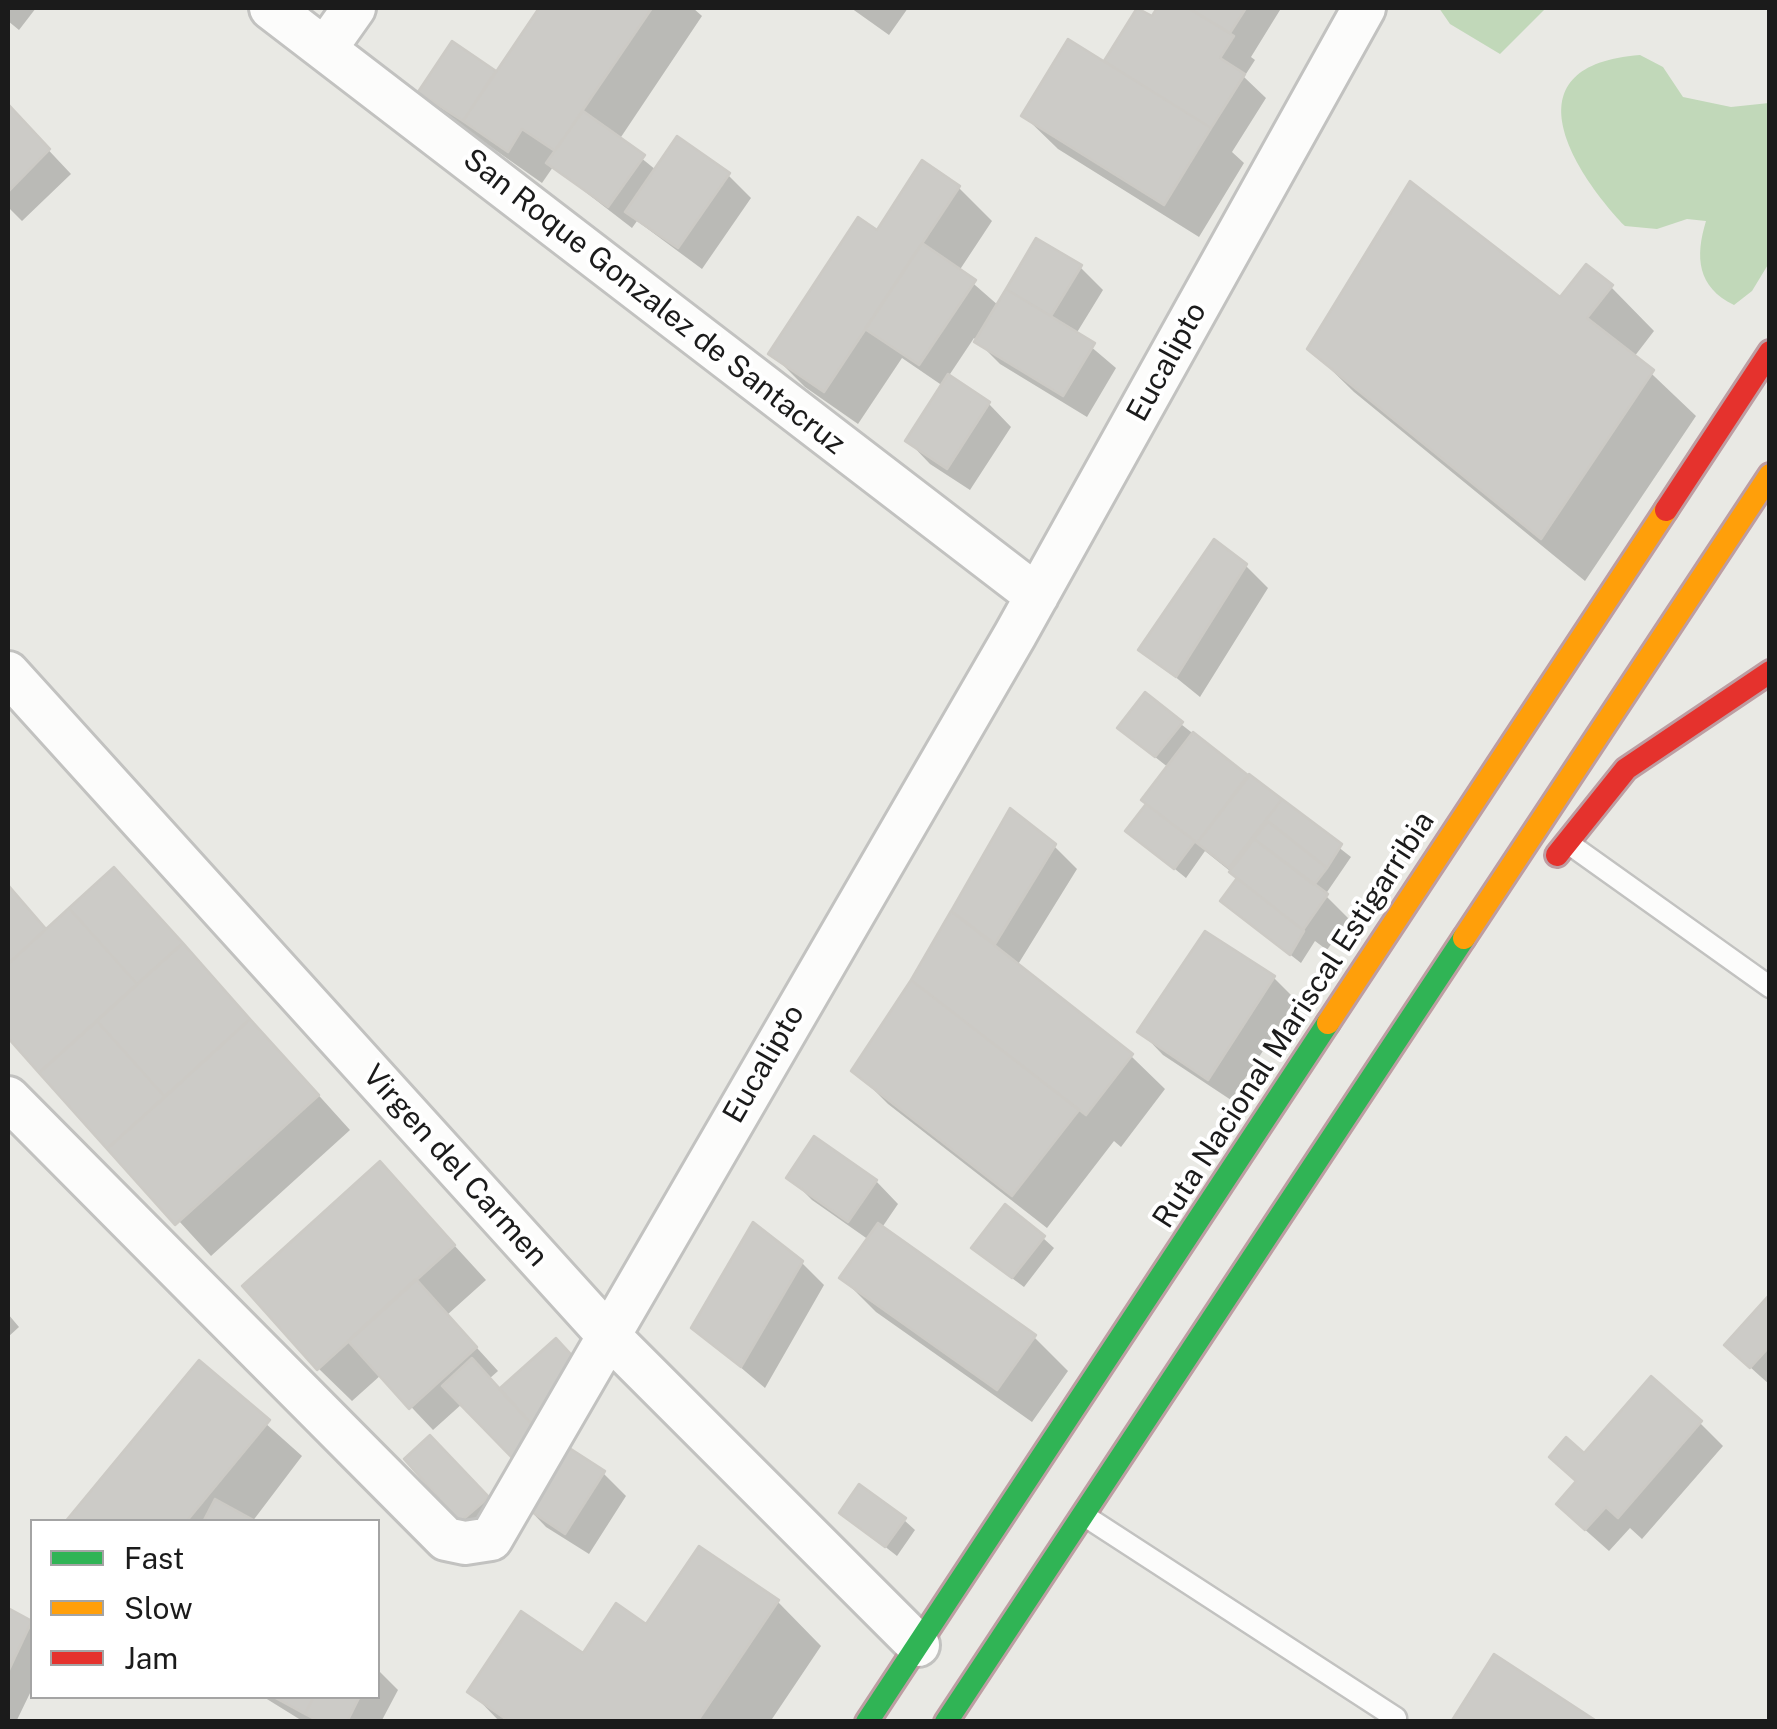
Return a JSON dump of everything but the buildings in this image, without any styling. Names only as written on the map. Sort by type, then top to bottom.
[{"type":"highway","name":"Ruta Nacional Mariscal Estigarribia","points":[[867,1722],[1770,352]]},
{"type":"highway","points":[[1730,412],[1770,406]]},
{"type":"highway","points":[[946,1722],[1770,475]]},
{"type":"highway","points":[[1544,872],[1626,769],[1770,672]]},
{"type":"highway","points":[[1312,1168],[1454,995]]},
{"type":"street","name":"San Roque Gonzalez de Santacruz","points":[[271,8],[1037,596]]},
{"type":"street","points":[[324,49],[354,8]]},
{"type":"street","name":"Eucalipto","points":[[8,1098],[446,1539],[466,1543],[491,1539],[1037,596],[1364,8]]},
{"type":"street","name":"Virgen del Carmen","points":[[8,673],[607,1334],[918,1645]]},
{"type":"lane","points":[[1567,841],[1770,987]]},
{"type":"lane","points":[[1083,1515],[1396,1718]]},
{"type":"green space","points":[[1439,8],[1546,8],[1500,54],[1450,24]]},
{"type":"green space","points":[[1640,55],[1663,67],[1683,97],[1731,107],[1769,103],[1769,263],[1752,291],[1734,305],[1712,289],[1702,270],[1706,221],[1687,219],[1657,229],[1625,226],[1585,176],[1571,149],[1562,122],[1563,98],[1575,78],[1599,63]]},
{"type":"traffic: fast","points":[[946,1722],[1464,938]]},
{"type":"traffic: fast","points":[[867,1722],[1328,1023]]},
{"type":"traffic: slow","points":[[1464,938],[1770,475]]},
{"type":"traffic: slow","points":[[1328,1023],[1666,510]]},
{"type":"traffic: jam","points":[[1666,510],[1770,352]]},
{"type":"traffic: jam","points":[[1557,855],[1626,769],[1770,672]]}]
